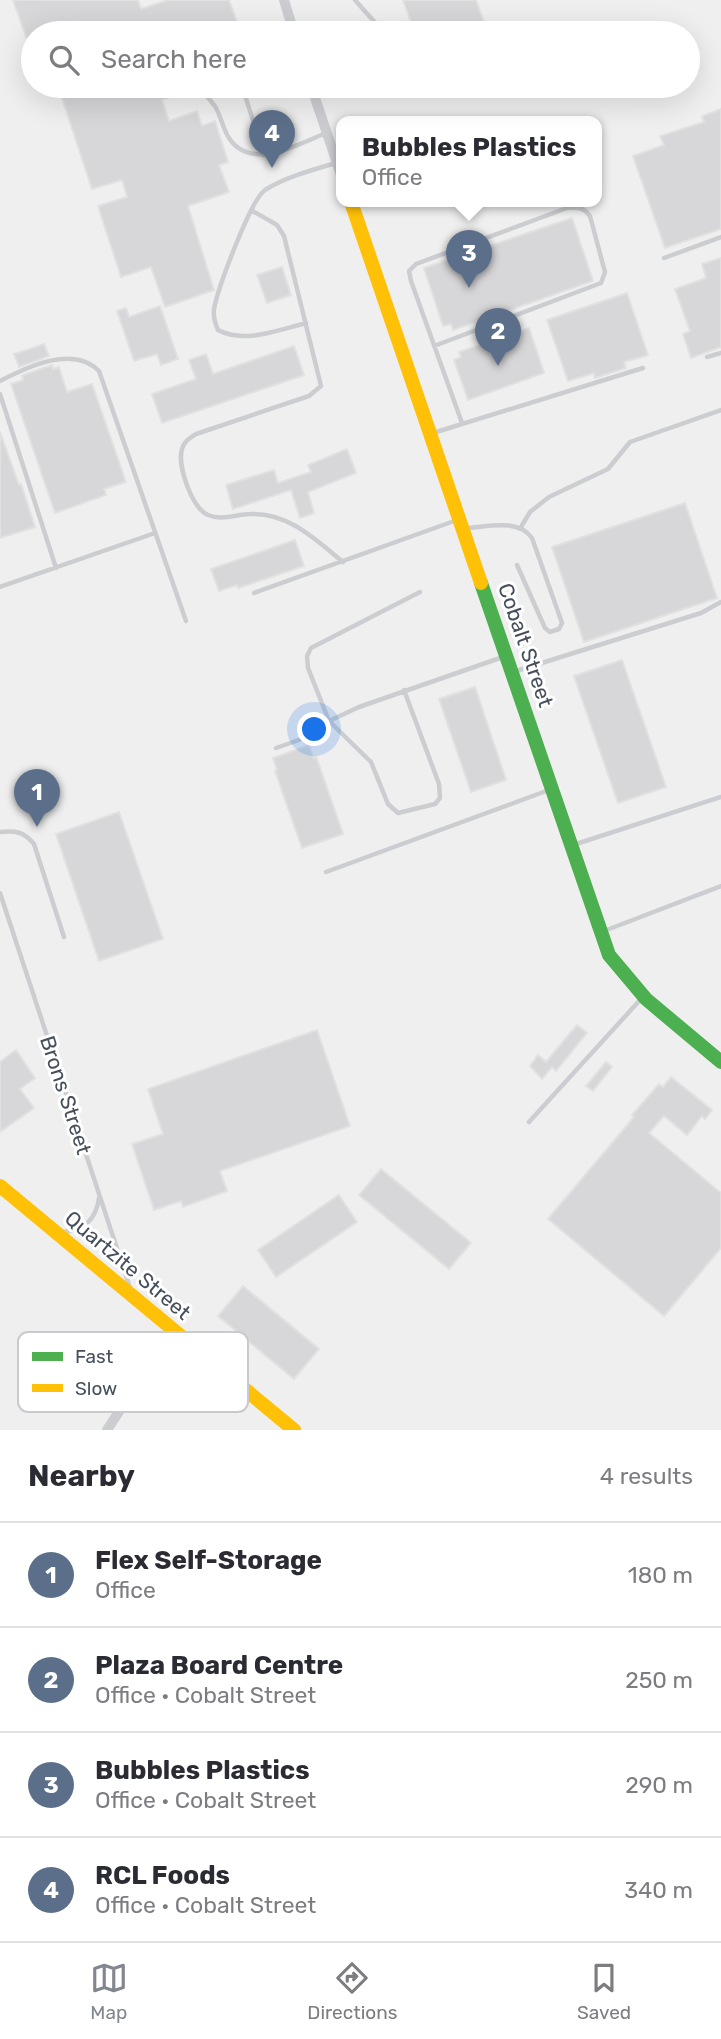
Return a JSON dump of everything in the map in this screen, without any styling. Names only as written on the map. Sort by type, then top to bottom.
[{"type":"street","points":[[284,0],[290,21]]},
{"type":"street","points":[[315,98],[336,160]]},
{"type":"street","name":"Cobalt Street","points":[[353,207],[609,955],[618,970],[643,997],[721,1062]]},
{"type":"street","name":"Quartzite Street","points":[[0,1186],[175,1332]]},
{"type":"street","name":"Quartzite Street","points":[[248,1392],[294,1430]]},
{"type":"street","points":[[107,1430],[119,1412]]},
{"type":"lane","points":[[355,0],[374,21]]},
{"type":"lane","points":[[209,98],[231,141],[255,155],[287,149],[327,132]]},
{"type":"lane","points":[[246,98],[264,155]]},
{"type":"lane","points":[[306,323],[269,332],[232,335],[218,330],[214,311],[251,210],[263,192],[296,176],[336,163]]},
{"type":"lane","points":[[434,346],[601,283],[605,272],[590,216],[585,210],[578,207],[567,208],[412,266],[409,274],[434,346],[462,423]]},
{"type":"lane","points":[[251,210],[277,225],[284,236],[322,383],[317,391],[309,396],[196,434],[187,440],[182,449],[181,461],[192,500],[197,508],[208,515],[222,518],[239,514],[266,514],[299,527],[343,562]]},
{"type":"lane","points":[[664,258],[721,237]]},
{"type":"lane","points":[[707,357],[721,353]]},
{"type":"lane","points":[[0,381],[65,358],[90,362],[99,371],[186,621]]},
{"type":"lane","points":[[432,433],[643,368]]},
{"type":"lane","points":[[0,394],[56,568]]},
{"type":"lane","points":[[521,527],[530,512],[549,497],[608,469],[630,442],[721,410]]},
{"type":"lane","points":[[254,593],[463,524],[507,525],[521,527],[533,538],[562,623],[559,629],[550,632],[545,628],[517,565]]},
{"type":"lane","points":[[0,586],[155,533]]},
{"type":"lane","points":[[404,691],[439,784],[440,798],[435,804],[402,813],[395,812],[388,804],[371,762],[329,722],[308,668],[307,656],[311,648],[420,592]]},
{"type":"lane","points":[[513,672],[701,613],[721,602]]},
{"type":"lane","points":[[276,748],[316,734],[329,722],[359,706],[507,655]]},
{"type":"lane","points":[[326,873],[553,788]]},
{"type":"lane","points":[[572,845],[721,797]]},
{"type":"lane","points":[[0,832],[25,834],[34,844],[64,937]]},
{"type":"lane","points":[[601,933],[721,886]]},
{"type":"lane","name":"Brons Street","points":[[0,893],[133,1296]]},
{"type":"lane","points":[[529,1122],[643,997]]},
{"type":"lane","points":[[55,1232],[75,1231],[87,1226],[97,1212],[99,1193]]},
{"type":"building","points":[[13,0],[138,0],[141,9],[168,0],[229,0],[237,21],[21,21]]},
{"type":"building","points":[[403,0],[476,0],[484,21],[411,21]]},
{"type":"building","points":[[62,98],[168,98],[162,100],[169,121],[197,111],[202,126],[215,121],[228,162],[219,165],[229,192],[188,206],[214,290],[165,307],[151,267],[121,277],[98,206],[127,197],[122,180],[92,189]]},
{"type":"building","points":[[721,109],[721,229],[665,248],[633,156],[664,145],[660,136],[704,122],[702,116]]},
{"type":"building","points":[[572,218],[593,281],[453,330],[451,324],[443,326],[424,268]]},
{"type":"building","points":[[721,258],[721,347],[691,358],[683,334],[690,331],[675,289],[706,278],[702,264]]},
{"type":"building","points":[[282,267],[291,295],[267,303],[257,275]]},
{"type":"building","points":[[627,293],[648,355],[624,362],[626,368],[595,378],[594,373],[568,381],[547,320]]},
{"type":"building","points":[[160,306],[178,359],[161,365],[157,354],[134,361],[117,311],[126,308],[129,317]]},
{"type":"building","points":[[529,328],[544,373],[468,400],[454,360],[461,357],[459,352]]},
{"type":"building","points":[[44,344],[49,356],[19,367],[14,354]]},
{"type":"building","points":[[294,346],[304,375],[162,423],[152,394],[196,379],[189,360],[206,354],[213,374]]},
{"type":"building","points":[[52,365],[53,369],[59,367],[67,392],[92,384],[126,482],[104,489],[106,495],[55,513],[11,384],[23,380],[22,376],[26,374]]},
{"type":"building","points":[[0,432],[35,527],[0,538]]},
{"type":"building","points":[[347,449],[356,473],[308,492],[314,513],[300,518],[291,490],[233,509],[226,485],[274,470],[278,483],[311,472],[308,465]]},
{"type":"building","points":[[685,503],[717,598],[584,642],[552,547]]},
{"type":"building","points":[[295,540],[304,566],[238,588],[237,585],[219,591],[211,569]]},
{"type":"building","points":[[622,660],[666,787],[618,803],[574,676]]},
{"type":"building","points":[[475,687],[506,780],[471,792],[439,699]]},
{"type":"building","points":[[309,745],[314,758],[316,756],[343,834],[302,848],[273,758]]},
{"type":"building","points":[[119,812],[163,939],[99,961],[56,834]]},
{"type":"building","points":[[577,1025],[587,1033],[556,1071],[552,1067],[542,1079],[530,1066],[538,1055],[546,1062]]},
{"type":"building","points":[[317,1030],[350,1126],[220,1171],[227,1191],[183,1207],[181,1201],[154,1210],[132,1144],[163,1134],[148,1089]]},
{"type":"building","points":[[16,1050],[35,1078],[20,1089],[34,1108],[0,1132],[0,1062]]},
{"type":"building","points":[[606,1062],[612,1067],[593,1091],[586,1086]]},
{"type":"building","points":[[671,1077],[712,1110],[705,1119],[702,1116],[687,1135],[664,1116],[649,1133],[721,1193],[721,1248],[664,1316],[548,1219],[634,1117],[632,1115],[659,1084],[663,1087]]},
{"type":"building","points":[[381,1169],[471,1243],[449,1269],[359,1195]]},
{"type":"building","points":[[339,1195],[357,1222],[276,1277],[258,1250]]},
{"type":"building","points":[[243,1286],[319,1349],[294,1379],[248,1341],[248,1332],[237,1332],[218,1316]]},
{"type":"traffic: fast","points":[[481,583],[609,955],[646,999],[721,1062]]},
{"type":"traffic: slow","points":[[353,207],[481,583]]},
{"type":"traffic: slow","points":[[0,1186],[176,1332]]},
{"type":"traffic: slow","points":[[248,1392],[294,1430]]},
{"type":"place","name":"RCL Foods","points":[[272,168]]},
{"type":"place","name":"Bubbles Plastics","points":[[469,288]]},
{"type":"place","name":"Plaza Board Centre","points":[[498,366]]},
{"type":"place","name":"Flex Self-Storage","points":[[37,827]]}]
